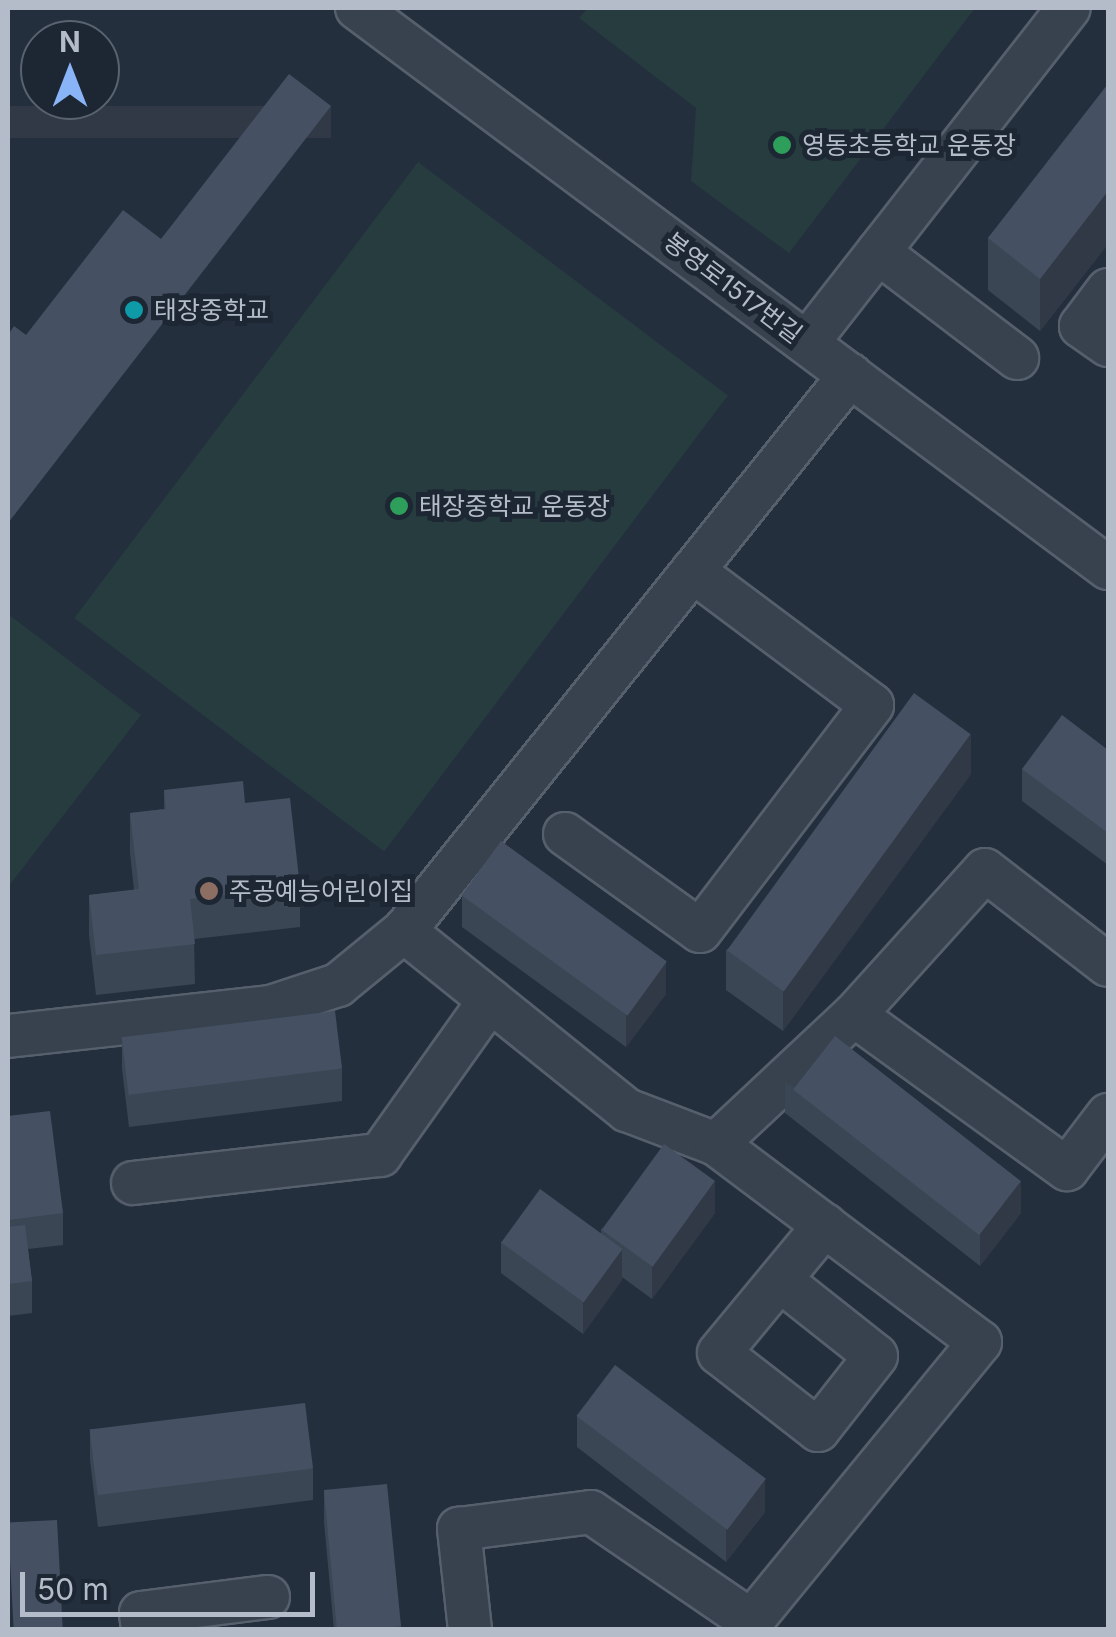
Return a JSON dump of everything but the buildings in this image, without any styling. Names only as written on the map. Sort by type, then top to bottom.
[{"type":"street","name":"봉영로1517번길","points":[[357,8],[1108,568]]},
{"type":"street","points":[[807,344],[1070,8]]},
{"type":"street","points":[[878,252],[1018,358]]},
{"type":"street","points":[[1108,290],[1081,326],[1108,346]]},
{"type":"street","points":[[8,1036],[271,1006],[338,985],[404,932],[850,376]]},
{"type":"street","points":[[565,834],[700,932],[872,705],[693,571]]},
{"type":"street","points":[[716,1144],[854,1015],[985,870],[1108,965]]},
{"type":"street","points":[[404,932],[627,1110],[716,1144],[980,1342],[748,1626],[591,1512],[458,1529],[470,1630]]},
{"type":"street","points":[[133,1183],[380,1155],[490,1000]]},
{"type":"street","points":[[854,1015],[1066,1169],[1108,1115]]},
{"type":"street","points":[[780,1280],[824,1225]]},
{"type":"street","points":[[144,1630],[141,1613],[268,1596]]},
{"type":"green space","name":"영동초등학교 운동장","points":[[588,8],[975,8],[789,253],[691,181],[696,108],[579,18]]},
{"type":"green space","name":"태장중학교 운동장","points":[[418,162],[728,396],[384,852],[74,618]]},
{"type":"green space","points":[[8,614],[141,715],[8,887]]},
{"type":"place","name":"영동초등학교 운동장","points":[[782,145]]},
{"type":"place","name":"태장중학교","points":[[134,310]]},
{"type":"place","name":"태장중학교 운동장","points":[[399,506]]},
{"type":"place","name":"주공예능어린이집","points":[[209,891]]}]
